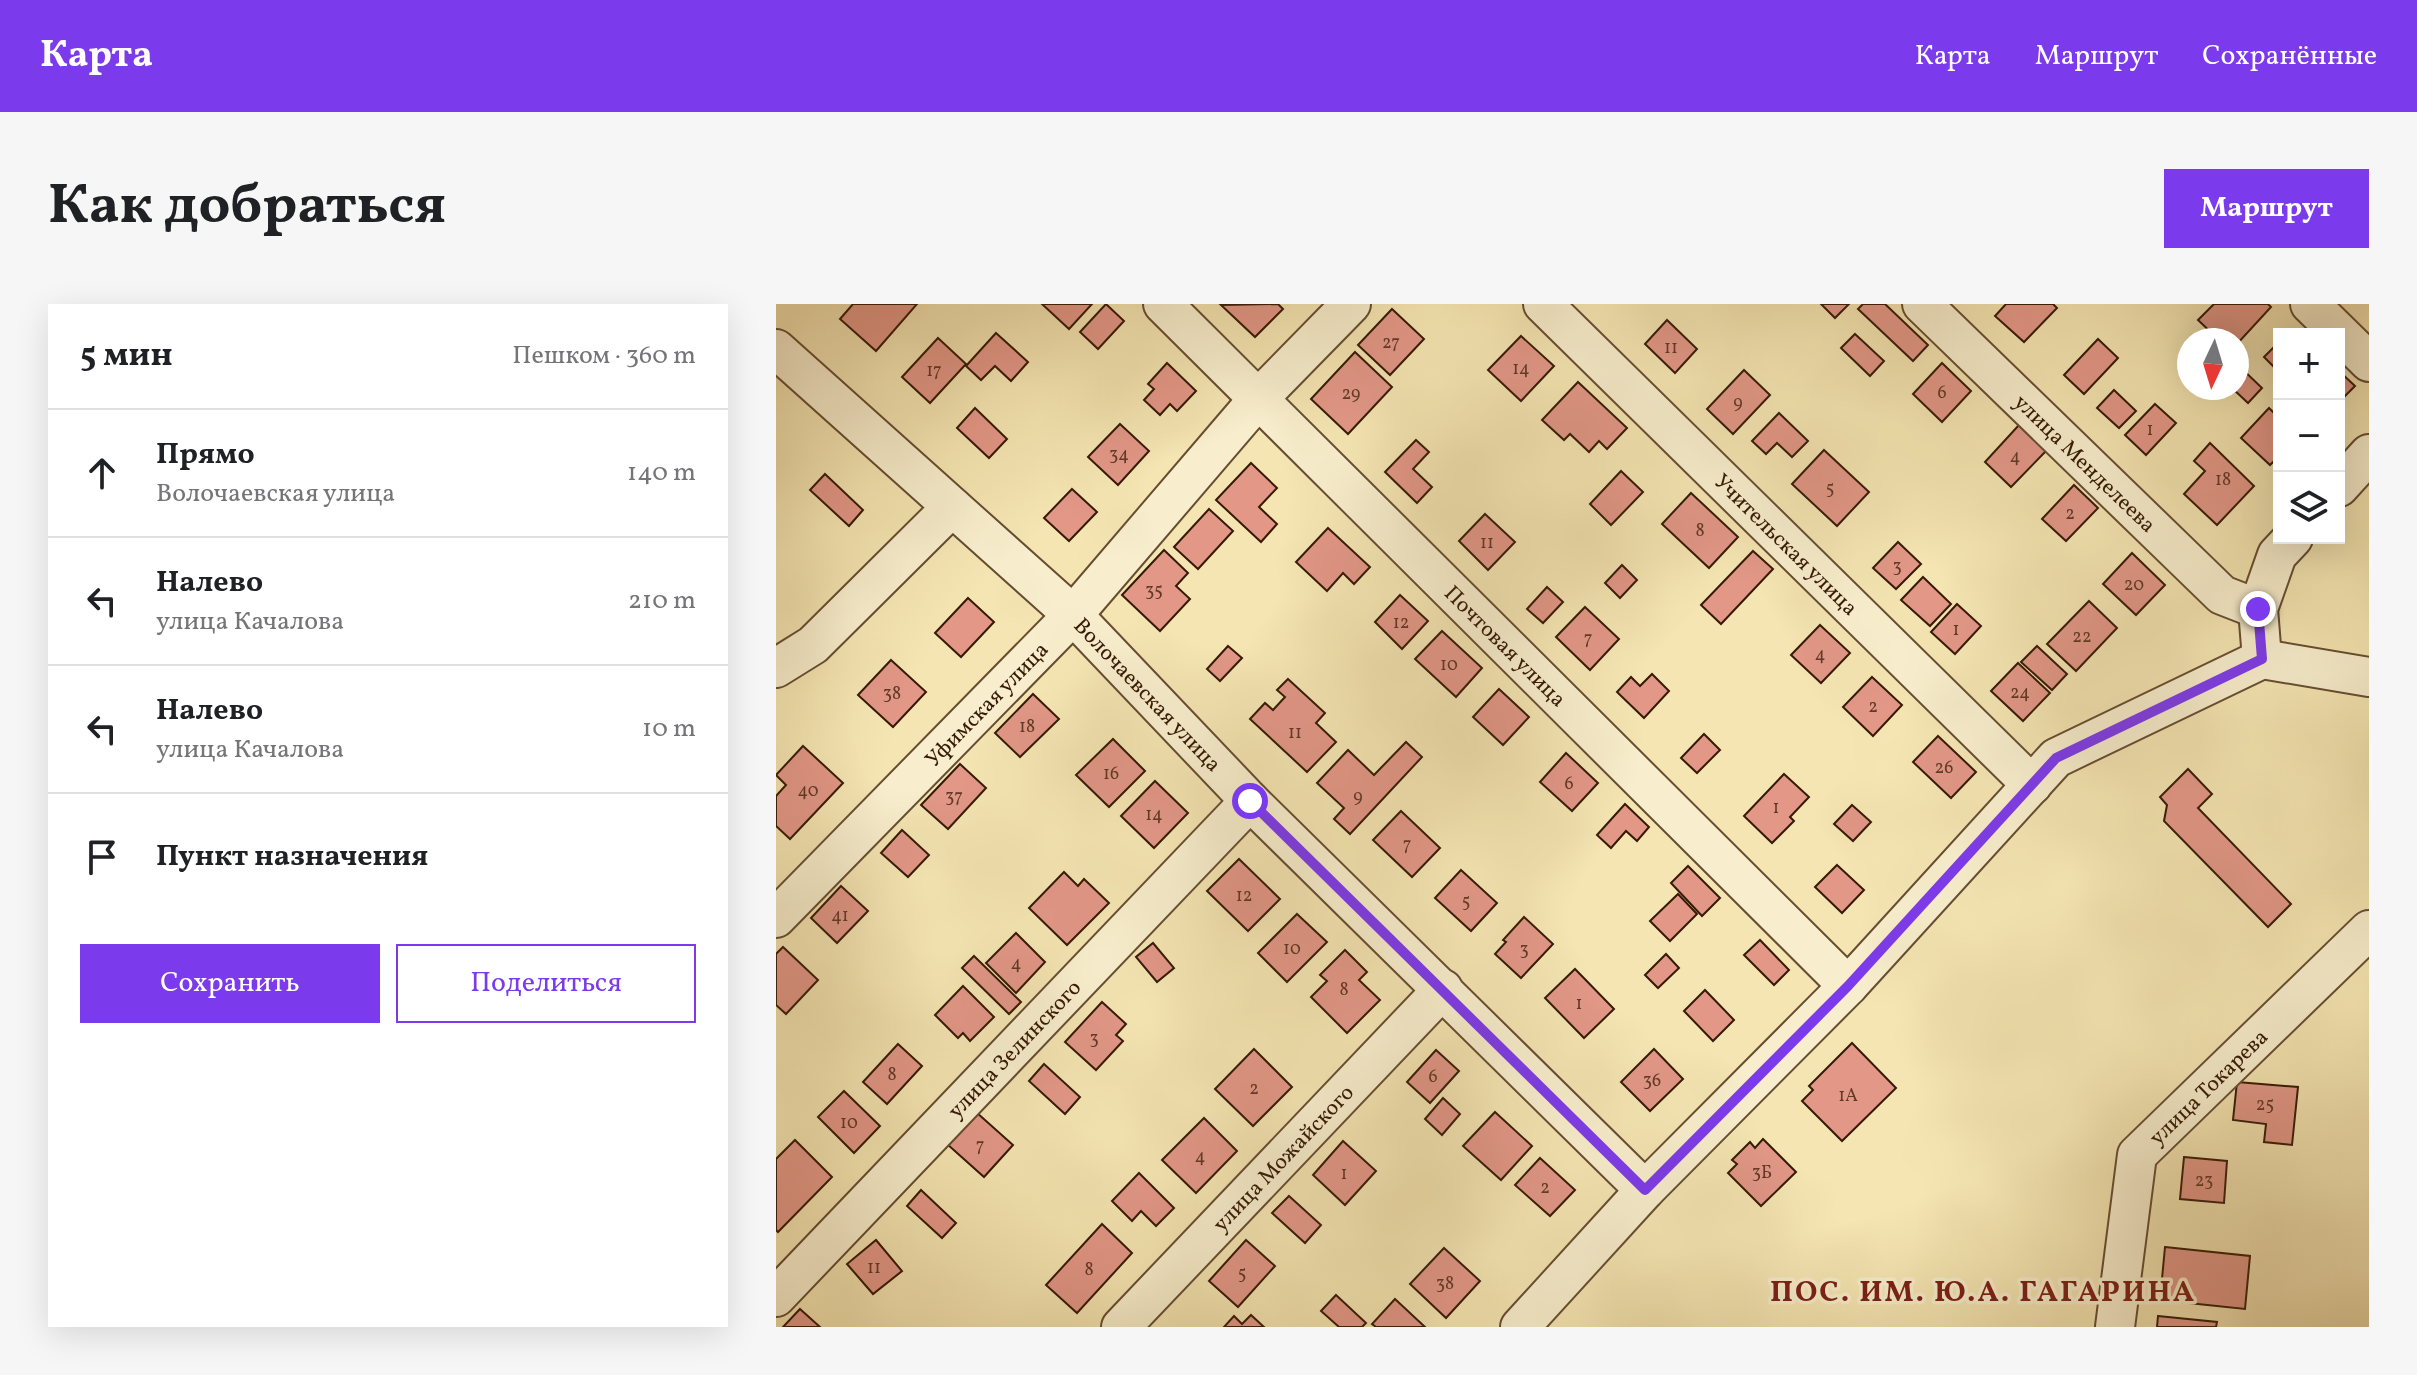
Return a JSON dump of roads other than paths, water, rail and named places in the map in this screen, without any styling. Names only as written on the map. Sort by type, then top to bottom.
[{"type":"street","name":"Почтовая улица","points":[[1163,304],[1848,986]]},
{"type":"street","name":"Уфимская улица","points":[[776,918],[1073,615],[1259,398],[1351,304]]},
{"type":"street","name":"Учительская улица","points":[[1543,304],[2032,785]]},
{"type":"street","name":"улица Менделеева","points":[[1922,304],[2222,595],[2258,609]]},
{"type":"street","points":[[2310,304],[2369,362]]},
{"type":"street","name":"Волочаевская улица","points":[[776,349],[1073,615],[1250,801],[1645,1190]]},
{"type":"street","points":[[2345,480],[2369,454]]},
{"type":"street","points":[[776,668],[813,645],[952,507]]},
{"type":"street","points":[[2262,659],[2258,609],[2277,555],[2287,544]]},
{"type":"street","points":[[1520,1327],[1645,1190],[1848,986],[2056,758],[2262,659],[2369,677]]},
{"type":"street","name":"улица Зелинского","points":[[776,1297],[1250,801]]},
{"type":"street","name":"улица Токарева","points":[[2115,1327],[2137,1155],[2369,930]]},
{"type":"street","name":"улица Можайского","points":[[1121,1327],[1443,989]]},
{"type":"district","name":"ПОС. ИМ. Ю.А. ГАГАРИНА","points":[[1983,1291]]}]
